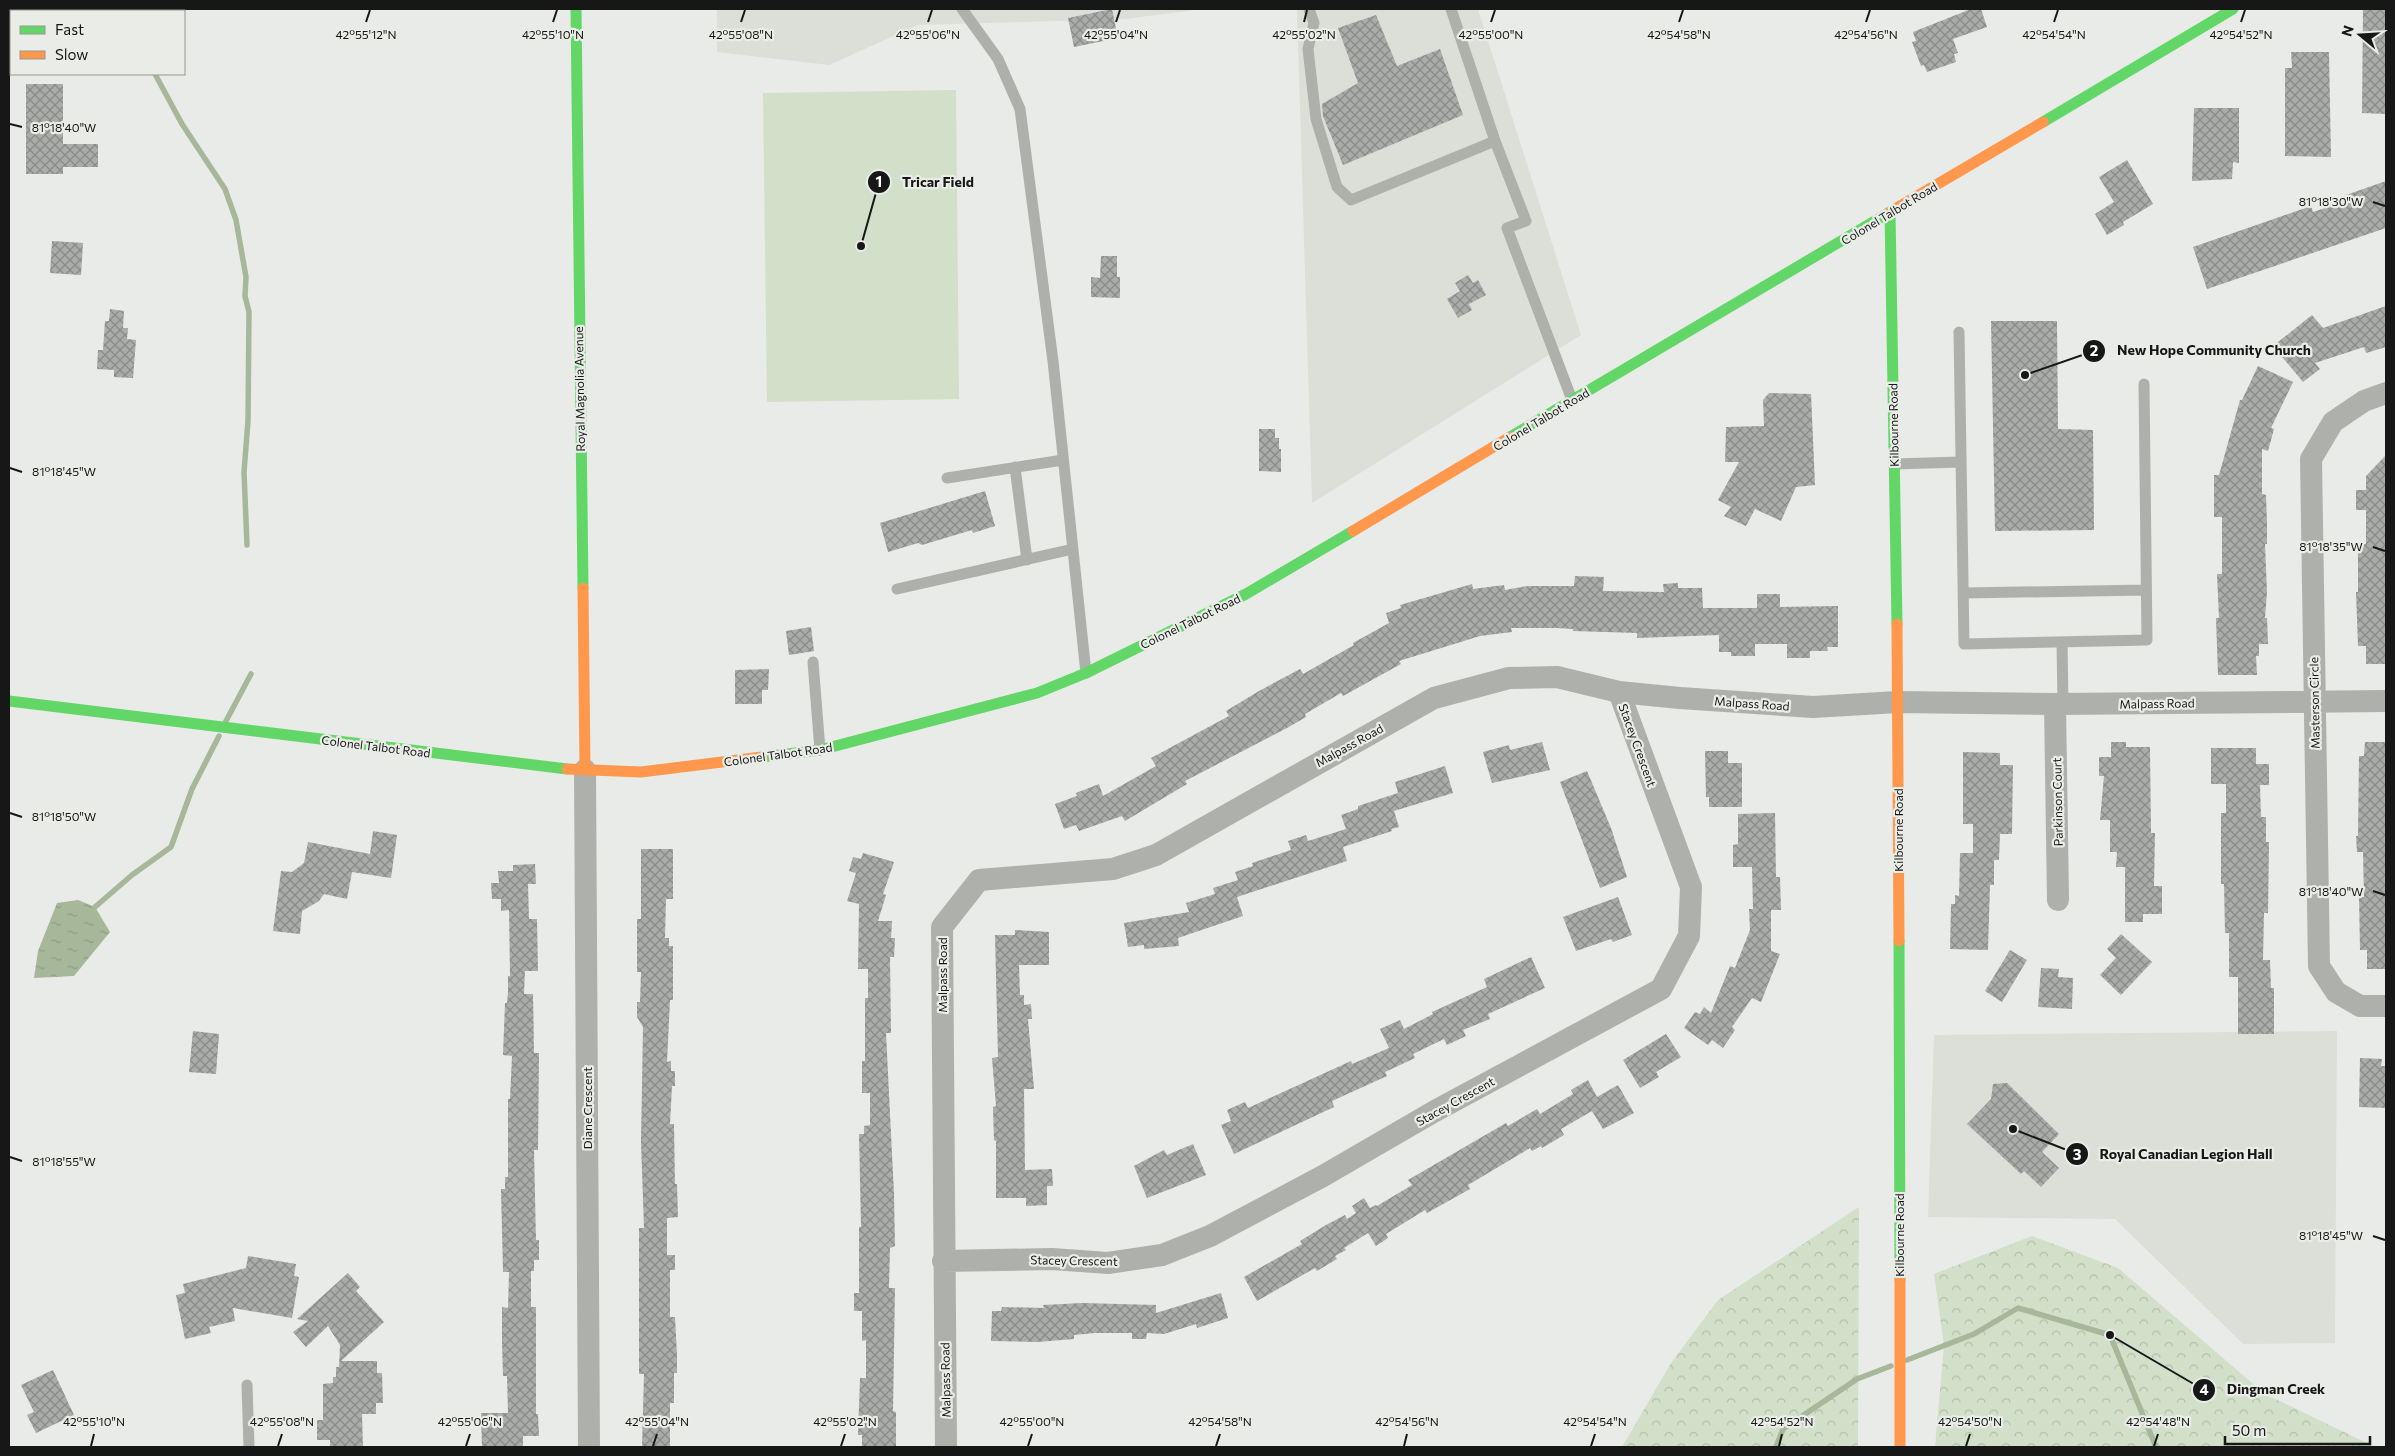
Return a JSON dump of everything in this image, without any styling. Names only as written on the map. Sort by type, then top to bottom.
[{"type":"main road","name":"Royal Magnolia Avenue","points":[[576,9],[585,770]]},
{"type":"main road","name":"Colonel Talbot Road","points":[[9,701],[542,767],[641,772],[820,750],[1037,693],[1086,672],[1246,594],[2233,9]]},
{"type":"main road","name":"Kilbourne Road","points":[[1890,212],[1898,702],[1900,1447]]},
{"type":"street","name":"Masterson Circle","points":[[2386,393],[2364,401],[2333,422],[2311,459],[2319,966],[2336,992],[2360,1006],[2386,1006]]},
{"type":"street","name":"Malpass Road","points":[[946,1447],[943,1261],[942,926],[979,880],[1113,870],[1156,854],[1434,698],[1509,678],[1557,677],[1619,692],[1813,707],[1898,702],[2059,704],[2314,700],[2386,701]]},
{"type":"street","name":"Stacey Crescent","points":[[943,1261],[1052,1259],[1108,1263],[1162,1255],[1210,1236],[1314,1181],[1435,1111],[1661,989],[1688,936],[1691,887],[1619,692]]},
{"type":"street","name":"Parkinson Court","points":[[2058,900],[2059,704]]},
{"type":"street","name":"Diane Crescent","points":[[585,770],[589,1447]]},
{"type":"lane","points":[[962,9],[998,59],[1020,109],[1063,460],[1086,672]]},
{"type":"lane","points":[[1309,9],[1314,23],[1308,49],[1316,119],[1337,188],[1351,200],[1495,141]]},
{"type":"lane","points":[[1451,9],[1495,141],[1526,220],[1507,228],[1572,400]]},
{"type":"lane","points":[[1960,332],[1964,644],[2147,640],[2144,384]]},
{"type":"lane","points":[[946,478],[1063,460]]},
{"type":"lane","points":[[1894,464],[1961,462]]},
{"type":"lane","points":[[1015,467],[1026,560]]},
{"type":"lane","points":[[896,589],[1073,550]]},
{"type":"lane","points":[[1964,593],[2146,590]]},
{"type":"lane","points":[[2059,704],[2062,642]]},
{"type":"lane","points":[[813,662],[820,750]]},
{"type":"lane","points":[[247,1385],[249,1447]]},
{"type":"shaded area","points":[[717,9],[1202,9],[1125,19],[918,25],[829,65],[717,52]]},
{"type":"shaded area","points":[[1297,9],[1478,9],[1581,335],[1312,503]]},
{"type":"shaded area","points":[[2337,1031],[2335,1343],[2243,1344],[2115,1219],[1928,1217],[1934,1035]]},
{"type":"green space","points":[[956,90],[959,399],[767,402],[763,93]]},
{"type":"green space","points":[[1859,1207],[1858,1447],[1622,1447],[1671,1363],[1718,1300]]},
{"type":"green space","points":[[2032,1236],[2118,1268],[2265,1394],[2375,1447],[1935,1447],[1944,1345],[1934,1274]]},
{"type":"water","points":[[78,900],[95,907],[110,932],[74,976],[34,978],[38,951],[57,903]]},
{"type":"building","points":[[1112,9],[1118,38],[1074,47],[1068,18]]},
{"type":"building","points":[[1971,9],[1981,9],[1987,27],[1953,39],[1958,53],[1954,54],[1956,62],[1927,72],[1924,65],[1921,66],[1912,42],[1916,41],[1913,32]]},
{"type":"building","points":[[2363,9],[2386,9],[2386,114],[2362,113]]},
{"type":"building","points":[[1376,15],[1397,66],[1440,49],[1463,115],[1343,165],[1323,116],[1322,104],[1358,83],[1338,28]]},
{"type":"building","points":[[2291,52],[2329,52],[2331,157],[2285,156],[2285,68],[2292,68]]},
{"type":"building","points":[[26,84],[63,84],[63,144],[98,144],[98,167],[63,167],[63,174],[26,174]]},
{"type":"building","points":[[2194,108],[2239,108],[2239,163],[2233,162],[2232,179],[2192,181]]},
{"type":"building","points":[[2127,160],[2153,204],[2123,222],[2124,225],[2107,235],[2095,214],[2114,202],[2099,177]]},
{"type":"building","points":[[2386,181],[2386,228],[2207,289],[2193,247],[2311,206],[2313,212],[2349,200],[2346,195]]},
{"type":"building","points":[[52,241],[83,243],[81,275],[50,273]]},
{"type":"building","points":[[1101,256],[1117,256],[1120,298],[1091,297],[1091,277],[1100,278]]},
{"type":"building","points":[[1468,275],[1473,283],[1478,280],[1486,295],[1469,304],[1472,310],[1458,318],[1447,299],[1460,291],[1455,283]]},
{"type":"building","points":[[2386,306],[2386,347],[2366,353],[2364,347],[2315,363],[2320,369],[2303,382],[2273,346],[2312,315],[2323,328]]},
{"type":"building","points":[[110,309],[124,311],[123,328],[128,328],[127,339],[136,340],[133,378],[114,377],[114,370],[97,369],[98,350],[103,350],[105,321],[109,321]]},
{"type":"building","points":[[1991,321],[2057,321],[2058,429],[2093,430],[2094,530],[1995,531]]},
{"type":"building","points":[[2258,366],[2293,382],[2271,428],[2274,429],[2268,451],[2262,449],[2262,494],[2266,495],[2267,523],[2267,544],[2265,544],[2267,592],[2265,618],[2267,618],[2268,644],[2259,644],[2259,656],[2256,656],[2257,675],[2218,675],[2216,618],[2219,618],[2217,574],[2222,574],[2222,517],[2214,517],[2214,475],[2219,475],[2240,400],[2242,400]]},
{"type":"building","points":[[1769,393],[1811,394],[1815,485],[1796,487],[1781,521],[1755,509],[1746,526],[1724,516],[1731,507],[1718,500],[1739,462],[1725,462],[1726,427],[1764,426],[1763,400]]},
{"type":"building","points":[[1259,429],[1275,429],[1275,438],[1279,438],[1279,449],[1281,449],[1281,472],[1259,471]]},
{"type":"building","points":[[2386,455],[2386,664],[2366,664],[2366,646],[2358,646],[2356,592],[2358,592],[2358,544],[2366,544],[2366,510],[2356,510],[2356,490],[2366,490],[2366,476]]},
{"type":"building","points":[[985,491],[995,526],[973,533],[972,530],[922,545],[918,543],[888,552],[880,523]]},
{"type":"building","points":[[1575,576],[1604,577],[1603,591],[1664,592],[1663,584],[1678,583],[1678,588],[1702,588],[1703,608],[1757,608],[1757,594],[1780,594],[1780,607],[1838,606],[1838,647],[1827,647],[1828,651],[1810,651],[1810,658],[1787,658],[1787,644],[1755,644],[1755,656],[1731,656],[1731,652],[1719,652],[1719,635],[1637,638],[1637,633],[1573,631],[1573,629],[1557,628],[1511,628],[1512,632],[1480,636],[1399,661],[1401,664],[1343,696],[1341,693],[1305,714],[1306,717],[1287,728],[1185,781],[1187,784],[1125,821],[1122,816],[1079,831],[1076,825],[1064,829],[1055,804],[1077,796],[1076,793],[1099,784],[1103,796],[1156,766],[1151,758],[1229,716],[1226,711],[1259,691],[1300,669],[1303,674],[1354,645],[1353,643],[1389,623],[1386,613],[1401,608],[1400,605],[1472,584],[1473,589],[1504,585],[1505,590],[1528,586],[1574,586]]},
{"type":"building","points":[[811,627],[814,651],[789,655],[786,631]]},
{"type":"building","points":[[769,669],[768,690],[762,690],[762,704],[735,704],[735,670]]},
{"type":"building","points":[[1542,742],[1550,770],[1492,783],[1483,752],[1509,745],[1510,750]]},
{"type":"building","points":[[2111,742],[2126,742],[2126,747],[2150,747],[2151,833],[2155,833],[2154,886],[2162,886],[2162,914],[2143,914],[2143,922],[2125,922],[2125,867],[2116,867],[2117,852],[2110,852],[2110,820],[2100,820],[2104,776],[2099,776],[2099,757],[2111,757]]},
{"type":"building","points":[[2365,742],[2386,742],[2386,969],[2367,969],[2367,950],[2360,950],[2359,897],[2364,897],[2363,852],[2357,852],[2356,836],[2358,836],[2359,756],[2364,756]]},
{"type":"building","points":[[2211,748],[2256,748],[2256,764],[2269,764],[2269,785],[2260,785],[2261,817],[2266,817],[2266,842],[2269,842],[2268,913],[2264,913],[2263,960],[2270,960],[2271,988],[2274,988],[2274,1034],[2238,1034],[2238,977],[2229,977],[2229,933],[2225,933],[2224,884],[2221,884],[2221,813],[2226,813],[2226,784],[2211,784]]},
{"type":"building","points":[[1705,751],[1728,751],[1728,763],[1742,763],[1742,807],[1709,807],[1709,797],[1706,797]]},
{"type":"building","points":[[1963,752],[2000,753],[2000,765],[2013,765],[2012,834],[2000,834],[1999,860],[1994,860],[1994,885],[1990,885],[1988,950],[1950,949],[1951,904],[1955,904],[1955,895],[1959,896],[1960,853],[1973,853],[1973,824],[1963,824]]},
{"type":"building","points":[[1445,766],[1453,793],[1394,811],[1399,827],[1343,847],[1347,861],[1237,897],[1243,916],[1178,938],[1179,946],[1144,949],[1144,945],[1128,947],[1124,923],[1189,912],[1186,903],[1215,894],[1213,888],[1238,880],[1235,872],[1253,866],[1252,863],[1291,850],[1288,841],[1306,835],[1308,841],[1346,829],[1341,815],[1358,809],[1358,806],[1398,793],[1395,782]]},
{"type":"building","points":[[1587,771],[1611,828],[1627,877],[1600,888],[1560,782]]},
{"type":"building","points":[[1775,813],[1776,877],[1780,877],[1781,910],[1771,910],[1771,951],[1780,954],[1761,1002],[1752,998],[1732,1027],[1735,1030],[1723,1048],[1712,1040],[1708,1045],[1684,1028],[1695,1012],[1700,1014],[1704,1007],[1711,1013],[1730,966],[1735,968],[1750,930],[1749,909],[1753,909],[1752,867],[1733,867],[1733,845],[1738,844],[1738,814]]},
{"type":"building","points":[[373,831],[397,835],[391,878],[352,872],[347,899],[324,894],[319,901],[302,911],[300,934],[273,931],[281,871],[292,872],[304,863],[308,842],[370,854]]},
{"type":"building","points":[[641,849],[673,849],[673,899],[666,899],[665,938],[669,938],[669,946],[673,946],[673,1000],[670,1000],[667,1062],[671,1061],[671,1071],[675,1071],[675,1086],[672,1086],[670,1124],[674,1124],[675,1184],[677,1184],[678,1217],[667,1218],[667,1255],[675,1255],[675,1270],[670,1270],[670,1317],[675,1317],[677,1355],[677,1373],[674,1373],[674,1403],[670,1403],[670,1447],[642,1447],[644,1374],[639,1374],[639,1228],[644,1228],[641,1142],[643,1027],[637,1017],[637,1002],[640,1002],[641,972],[637,972],[637,919],[641,919]]},
{"type":"building","points":[[863,853],[894,862],[883,894],[886,895],[878,921],[892,921],[891,938],[895,938],[894,957],[890,957],[891,1033],[886,1033],[894,1194],[895,1246],[890,1248],[889,1288],[895,1288],[893,1411],[896,1412],[896,1447],[862,1447],[862,1435],[858,1435],[860,1378],[866,1378],[866,1340],[862,1341],[862,1311],[854,1311],[854,1293],[859,1293],[859,1227],[861,1227],[859,1134],[864,1134],[864,1126],[870,1125],[870,1093],[862,1093],[862,1061],[865,1061],[865,998],[868,998],[868,969],[858,969],[859,904],[847,901],[856,873],[849,871],[853,857],[861,859]]},
{"type":"building","points":[[535,864],[536,884],[528,884],[529,919],[537,919],[538,971],[525,971],[524,994],[533,994],[534,1053],[539,1053],[538,1150],[534,1150],[536,1240],[539,1240],[539,1260],[534,1260],[534,1271],[531,1271],[531,1307],[536,1307],[536,1414],[538,1414],[539,1436],[523,1436],[523,1447],[482,1447],[481,1413],[508,1413],[507,1376],[503,1376],[502,1307],[508,1308],[509,1272],[503,1272],[501,1189],[505,1189],[505,1177],[508,1177],[508,1099],[510,1099],[512,1056],[503,1055],[505,1003],[507,1003],[508,976],[510,976],[509,910],[501,911],[501,899],[492,899],[491,883],[499,883],[498,871],[513,871],[513,865]]},
{"type":"building","points":[[1618,897],[1632,935],[1613,942],[1611,939],[1576,951],[1563,917]]},
{"type":"building","points":[[1015,930],[1049,932],[1049,965],[1019,965],[1020,995],[1024,995],[1024,1005],[1031,1004],[1032,1019],[1028,1019],[1034,1089],[1024,1089],[1025,1170],[1052,1169],[1053,1186],[1047,1186],[1047,1205],[1026,1206],[1026,1198],[996,1198],[996,1141],[994,1140],[993,1107],[996,1106],[992,1058],[998,1057],[995,935],[1015,935]]},
{"type":"building","points":[[2121,934],[2152,962],[2121,995],[2100,975],[2116,958],[2107,949]]},
{"type":"building","points":[[2010,950],[2027,960],[2002,1002],[1985,991]]},
{"type":"building","points":[[1531,957],[1545,988],[1488,1014],[1490,1019],[1463,1030],[1466,1036],[1447,1045],[1444,1039],[1413,1054],[1415,1058],[1385,1072],[1387,1076],[1332,1101],[1334,1107],[1234,1154],[1221,1125],[1231,1121],[1227,1110],[1245,1102],[1248,1108],[1351,1061],[1352,1064],[1389,1048],[1380,1029],[1400,1020],[1404,1029],[1433,1014],[1432,1012],[1487,987],[1484,979]]},
{"type":"building","points":[[2041,968],[2059,969],[2058,977],[2073,978],[2072,1009],[2038,1007]]},
{"type":"building","points":[[193,1031],[219,1034],[216,1074],[189,1072]]},
{"type":"building","points":[[1666,1034],[1681,1057],[1656,1072],[1659,1077],[1640,1088],[1623,1060]]},
{"type":"building","points":[[2360,1058],[2382,1059],[2381,1066],[2386,1066],[2386,1108],[2359,1107]]},
{"type":"building","points":[[1588,1080],[1597,1097],[1618,1085],[1634,1113],[1603,1129],[1592,1111],[1561,1129],[1564,1135],[1542,1148],[1541,1146],[1532,1151],[1530,1148],[1468,1185],[1470,1189],[1427,1213],[1425,1210],[1386,1234],[1388,1238],[1376,1246],[1368,1233],[1344,1248],[1346,1250],[1335,1256],[1337,1259],[1317,1271],[1315,1268],[1257,1301],[1244,1277],[1302,1244],[1300,1241],[1326,1225],[1345,1215],[1347,1219],[1356,1213],[1352,1206],[1364,1198],[1370,1208],[1377,1206],[1412,1185],[1408,1180],[1506,1123],[1508,1126],[1537,1109],[1540,1114],[1573,1094],[1571,1090]]},
{"type":"building","points":[[2007,1083],[2059,1134],[2042,1152],[2059,1168],[2041,1187],[2024,1171],[2021,1174],[1967,1124],[1991,1099],[1993,1084]]},
{"type":"building","points":[[1193,1144],[1206,1175],[1147,1198],[1134,1166],[1164,1150],[1167,1155]]},
{"type":"building","points":[[248,1256],[296,1264],[294,1276],[299,1277],[292,1318],[233,1308],[235,1321],[209,1327],[211,1333],[185,1339],[176,1295],[185,1293],[183,1284],[246,1268]]},
{"type":"building","points":[[348,1273],[360,1287],[356,1291],[384,1322],[341,1361],[377,1361],[377,1373],[382,1373],[383,1403],[376,1403],[376,1414],[362,1414],[363,1447],[330,1447],[330,1440],[317,1440],[317,1420],[323,1420],[323,1384],[333,1383],[333,1377],[336,1377],[336,1367],[339,1367],[340,1345],[328,1326],[306,1347],[293,1332],[308,1321],[297,1319]]},
{"type":"building","points":[[1221,1293],[1228,1318],[1197,1328],[1196,1324],[1164,1334],[1147,1333],[1146,1339],[1132,1339],[1132,1333],[1095,1333],[1074,1335],[1074,1339],[1037,1342],[991,1341],[992,1311],[1001,1311],[1002,1307],[1044,1308],[1043,1305],[1082,1303],[1156,1305],[1156,1313]]},
{"type":"building","points":[[53,1370],[74,1415],[36,1433],[27,1415],[34,1412],[21,1385]]},
{"type":"waterway","points":[[156,75],[182,124],[225,189],[236,220],[246,277],[245,296],[249,312],[248,421],[244,472],[247,545]]},
{"type":"waterway","points":[[226,721],[251,674]]},
{"type":"waterway","points":[[95,907],[132,875],[171,847],[192,789],[219,736]]},
{"type":"waterway","points":[[1907,1360],[1974,1334],[2018,1308],[2110,1335],[2156,1447]]},
{"type":"waterway","points":[[1776,1447],[1783,1429],[1857,1379],[1891,1366]]},
{"type":"traffic: fast","points":[[576,9],[583,588]]},
{"type":"traffic: fast","points":[[2043,122],[2233,9]]},
{"type":"traffic: fast","points":[[1890,212],[1897,624]]},
{"type":"traffic: fast","points":[[1510,437],[1890,212]]},
{"type":"traffic: fast","points":[[762,757],[820,750],[1037,693],[1086,673],[1246,594],[1353,531]]},
{"type":"traffic: fast","points":[[9,701],[567,769]]},
{"type":"traffic: fast","points":[[1899,941],[1900,1280]]},
{"type":"traffic: slow","points":[[1890,212],[2043,122]]},
{"type":"traffic: slow","points":[[1353,531],[1510,437]]},
{"type":"traffic: slow","points":[[583,588],[585,770]]},
{"type":"traffic: slow","points":[[1897,624],[1899,941]]},
{"type":"traffic: slow","points":[[567,769],[641,772],[762,757]]},
{"type":"traffic: slow","points":[[1900,1280],[1900,1447]]},
{"type":"place","name":"Tricar Field","points":[[861,246]]},
{"type":"place","name":"New Hope Community Church","points":[[2025,375]]},
{"type":"place","name":"Royal Canadian Legion Hall","points":[[2013,1129]]},
{"type":"place","name":"Dingman Creek","points":[[2110,1335]]}]
